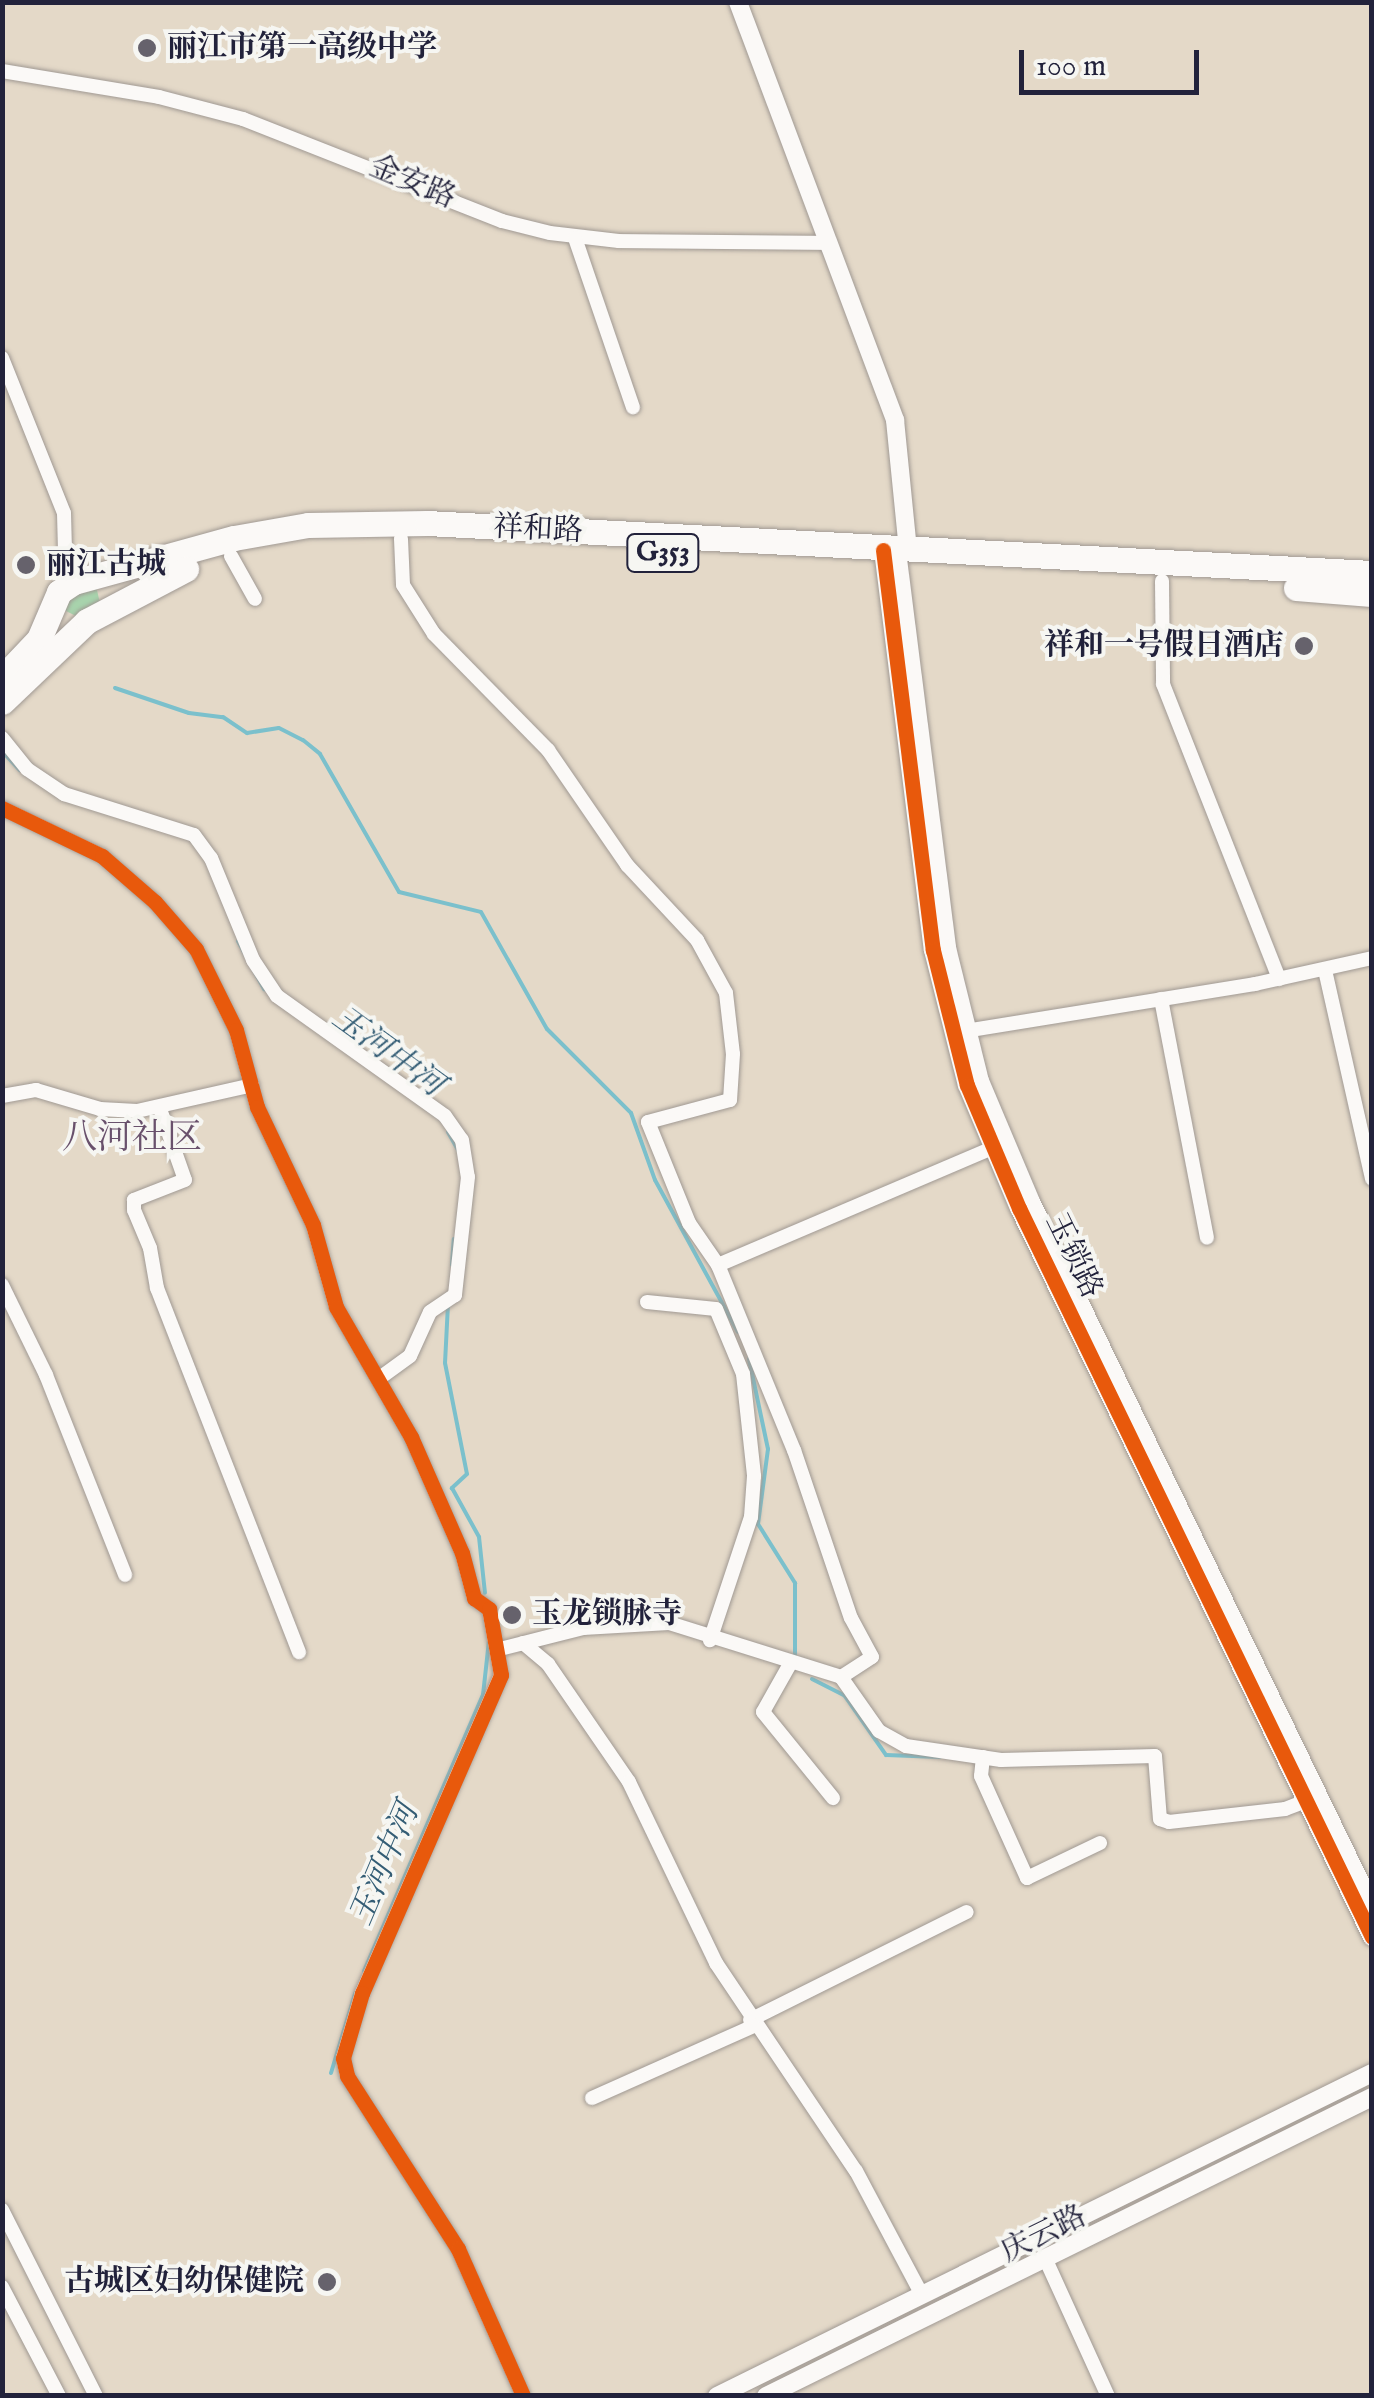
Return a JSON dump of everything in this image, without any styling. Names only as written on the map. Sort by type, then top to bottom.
[{"type":"highway","name":"祥和路","points":[[66,586],[234,538],[333,524],[894,557],[1162,581],[1372,594]]},
{"type":"highway","name":"祥和路","points":[[2,702],[75,630],[114,604],[231,556],[310,542],[401,539],[1372,573]]},
{"type":"highway","points":[[99,576],[114,604]]},
{"type":"highway","points":[[2,678],[38,639],[66,586]]},
{"type":"highway","points":[[50,614],[58,625],[75,630]]},
{"type":"street","points":[[738,2],[900,438],[894,557]]},
{"type":"street","name":"金安路","points":[[2,72],[159,96],[244,118],[502,221],[575,238],[829,243]]},
{"type":"street","points":[[575,238],[632,407]]},
{"type":"street","points":[[2,358],[64,513],[66,586]]},
{"type":"street","points":[[401,539],[403,584],[427,624],[548,750],[628,864],[690,932],[722,983],[732,1018],[730,1100],[648,1122],[688,1223],[718,1265],[794,1450],[851,1618],[872,1658],[841,1678]]},
{"type":"street","points":[[231,556],[256,599]]},
{"type":"street","name":"玉锁路","points":[[894,557],[947,948],[965,1030],[1017,1173],[1372,1906]]},
{"type":"street","name":"玉锁路","points":[[894,557],[934,950],[957,1052],[992,1148],[1372,1938]]},
{"type":"street","points":[[1162,581],[1162,684],[1279,979]]},
{"type":"street","points":[[2,738],[27,769],[64,794],[194,835],[211,858],[253,960],[277,996],[445,1116],[462,1140],[468,1176],[455,1295],[430,1312],[410,1356],[380,1378]]},
{"type":"street","points":[[2,808],[84,844],[172,920],[220,994],[252,1085],[313,1225],[336,1307],[380,1378],[431,1479],[500,1649],[501,1676],[362,1993],[343,2058],[347,2076],[458,2250],[523,2396]]},
{"type":"street","points":[[965,1030],[1279,979],[1372,958]]},
{"type":"street","points":[[1324,970],[1372,1179]]},
{"type":"street","points":[[1162,999],[1208,1238]]},
{"type":"street","points":[[2,1096],[36,1090],[100,1109],[160,1110],[252,1085]]},
{"type":"street","points":[[160,1110],[184,1180],[134,1200],[134,1210],[150,1248],[157,1288],[299,1652]]},
{"type":"street","points":[[718,1265],[992,1148]]},
{"type":"street","points":[[2,1284],[46,1375],[125,1575]]},
{"type":"street","points":[[647,1302],[716,1309],[744,1374],[753,1456],[750,1517],[710,1640]]},
{"type":"street","points":[[500,1649],[632,1623],[669,1623],[710,1640],[841,1678],[892,1741],[982,1757],[1155,1756],[1160,1819],[1169,1822],[1285,1809],[1306,1801]]},
{"type":"street","points":[[522,1643],[548,1664],[629,1782],[687,1908],[752,2023],[847,2156],[922,2295]]},
{"type":"street","points":[[790,1664],[763,1712],[832,1798]]},
{"type":"street","points":[[982,1757],[981,1776],[1026,1878],[1100,1843]]},
{"type":"street","points":[[592,2098],[752,2023],[967,1912]]},
{"type":"street","name":"庆云路","points":[[717,2396],[1372,2073]]},
{"type":"street","name":"庆云路","points":[[766,2396],[1372,2097]]},
{"type":"street","points":[[2,2210],[96,2396]]},
{"type":"street","points":[[1045,2258],[1108,2396]]},
{"type":"street","points":[[2,2287],[59,2396]]},
{"type":"green space","points":[[96,586],[100,603],[78,617],[62,609],[63,596]]},
{"type":"waterway","points":[[115,688],[189,713],[223,717],[247,733],[279,728],[303,740],[320,754],[399,892],[481,912],[547,1029],[631,1113],[655,1180],[738,1332]]},
{"type":"waterway","name":"玉河中河","points":[[2,751],[20,770]]},
{"type":"waterway","name":"玉河中河","points":[[238,941],[264,989]]},
{"type":"waterway","name":"玉河中河","points":[[448,1132],[458,1150]]},
{"type":"waterway","name":"玉河中河","points":[[452,1265],[454,1239]]},
{"type":"waterway","name":"玉河中河","points":[[448,1304],[445,1363],[467,1474],[452,1488],[479,1537],[485,1593]]},
{"type":"waterway","points":[[749,1359],[768,1449],[758,1524],[795,1583],[795,1657]]},
{"type":"waterway","name":"玉河中河","points":[[364,1971],[483,1695],[489,1641]]},
{"type":"waterway","points":[[812,1679],[845,1696],[886,1755],[940,1757]]},
{"type":"waterway","name":"玉河中河","points":[[331,2073],[355,1994]]},
{"type":"cycle path","points":[[883,550],[933,950],[967,1085],[1019,1208],[1372,1937]]},
{"type":"cycle path","points":[[2,808],[102,856],[155,902],[196,949],[236,1030],[257,1107],[313,1225],[336,1307],[411,1437],[462,1553],[474,1598],[489,1609],[501,1675],[362,1993],[343,2058],[347,2076],[458,2249],[523,2396]]},
{"type":"place","name":"丽江市第一高级中学","points":[[147,48]]},
{"type":"place","name":"丽江古城","points":[[26,565]]},
{"type":"place","name":"祥和一号假日酒店","points":[[1304,646]]},
{"type":"place","name":"玉龙锁脉寺","points":[[512,1615]]},
{"type":"place","name":"古城区妇幼保健院","points":[[327,2282]]},
{"type":"district","name":"八河社区","points":[[132,1139]]}]
